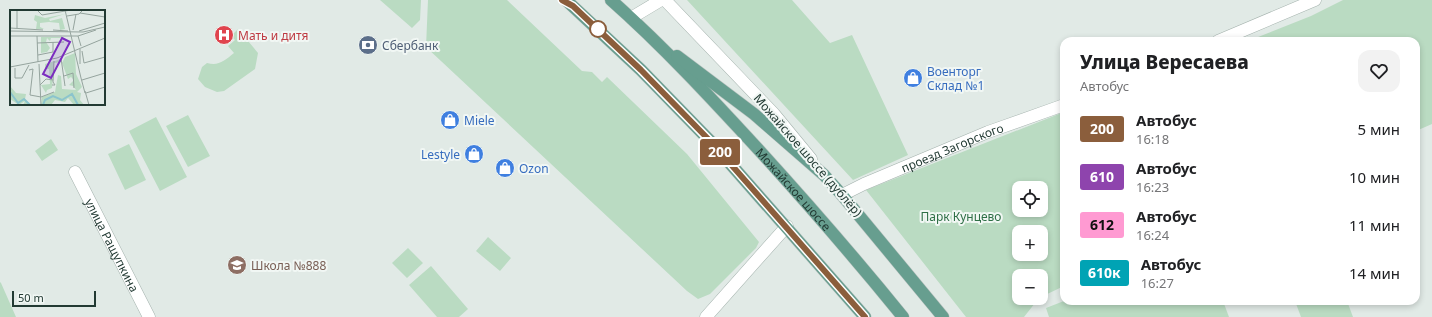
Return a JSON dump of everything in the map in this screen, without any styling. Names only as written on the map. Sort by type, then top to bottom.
[{"type":"main road","name":"Можайское шоссе","points":[[611,0],[631,18],[727,116],[805,201],[903,317]]},
{"type":"main road","points":[[567,2],[641,70],[703,133],[787,226],[865,317]]},
{"type":"main road","points":[[649,36],[754,114],[824,175]]},
{"type":"main road","name":"Можайское шоссе (дублёр)","points":[[824,175],[943,317]]},
{"type":"street","points":[[631,18],[661,0]]},
{"type":"street","name":"Можайское шоссе (дублёр)","points":[[665,0],[774,114],[824,175]]},
{"type":"street","points":[[1227,37],[1315,0]]},
{"type":"street","name":"проезд Загорского","points":[[842,195],[864,184],[988,132],[1060,105]]},
{"type":"street","name":"улица Ращупкина","points":[[75,172],[149,317]]},
{"type":"street","points":[[706,317],[787,226]]},
{"type":"green space","points":[[380,0],[421,0],[420,20],[412,28]]},
{"type":"green space","points":[[428,0],[507,0],[582,71],[592,72],[602,82],[607,77],[687,154],[759,242],[756,248],[710,294],[698,299],[687,291],[426,47]]},
{"type":"green space","points":[[687,0],[792,0],[830,43],[852,35],[908,155],[853,180]]},
{"type":"green space","points":[[1343,0],[1432,0],[1432,124],[1420,129],[1420,37],[1258,37],[1311,16]]},
{"type":"green space","points":[[238,29],[258,53],[255,69],[224,91],[217,92],[205,87],[198,79],[202,67],[207,63],[215,64],[221,62],[234,53],[228,46],[235,40],[231,36]]},
{"type":"green space","name":"Парк Кунцево","points":[[1060,114],[1060,288],[1048,294],[1048,269],[1012,269],[1012,305],[1033,305],[1024,317],[966,317],[866,190]]},
{"type":"green space","points":[[188,115],[210,156],[188,167],[166,126]]},
{"type":"green space","points":[[156,117],[187,177],[160,191],[129,131]]},
{"type":"green space","points":[[51,139],[58,150],[42,161],[35,151]]},
{"type":"green space","points":[[129,144],[146,180],[125,190],[108,154]]},
{"type":"green space","points":[[488,237],[511,258],[500,271],[476,251]]},
{"type":"green space","points":[[408,248],[423,263],[407,278],[392,263]]},
{"type":"green space","points":[[431,266],[468,309],[459,317],[437,317],[409,285]]},
{"type":"green space","points":[[0,282],[1,283],[16,317],[0,317]]},
{"type":"green space","points":[[1060,303],[1060,305],[1224,305],[1229,317],[1049,317],[1046,308]]},
{"type":"green space","points":[[1296,305],[1348,305],[1353,317],[1301,317]]},
{"type":"bus line","name":"200","points":[[562,0],[573,6],[641,70],[713,144],[865,317]]},
{"type":"place","name":"Мать и дитя","points":[[224,35]]},
{"type":"place","name":"Сбербанк","points":[[368,45]]},
{"type":"place","name":"Военторг Склад №1","points":[[913,78]]},
{"type":"place","name":"Miele","points":[[450,120]]},
{"type":"place","name":"Lestyle","points":[[474,154]]},
{"type":"place","name":"Ozon","points":[[505,168]]},
{"type":"place","name":"Школа №888","points":[[237,265]]}]
